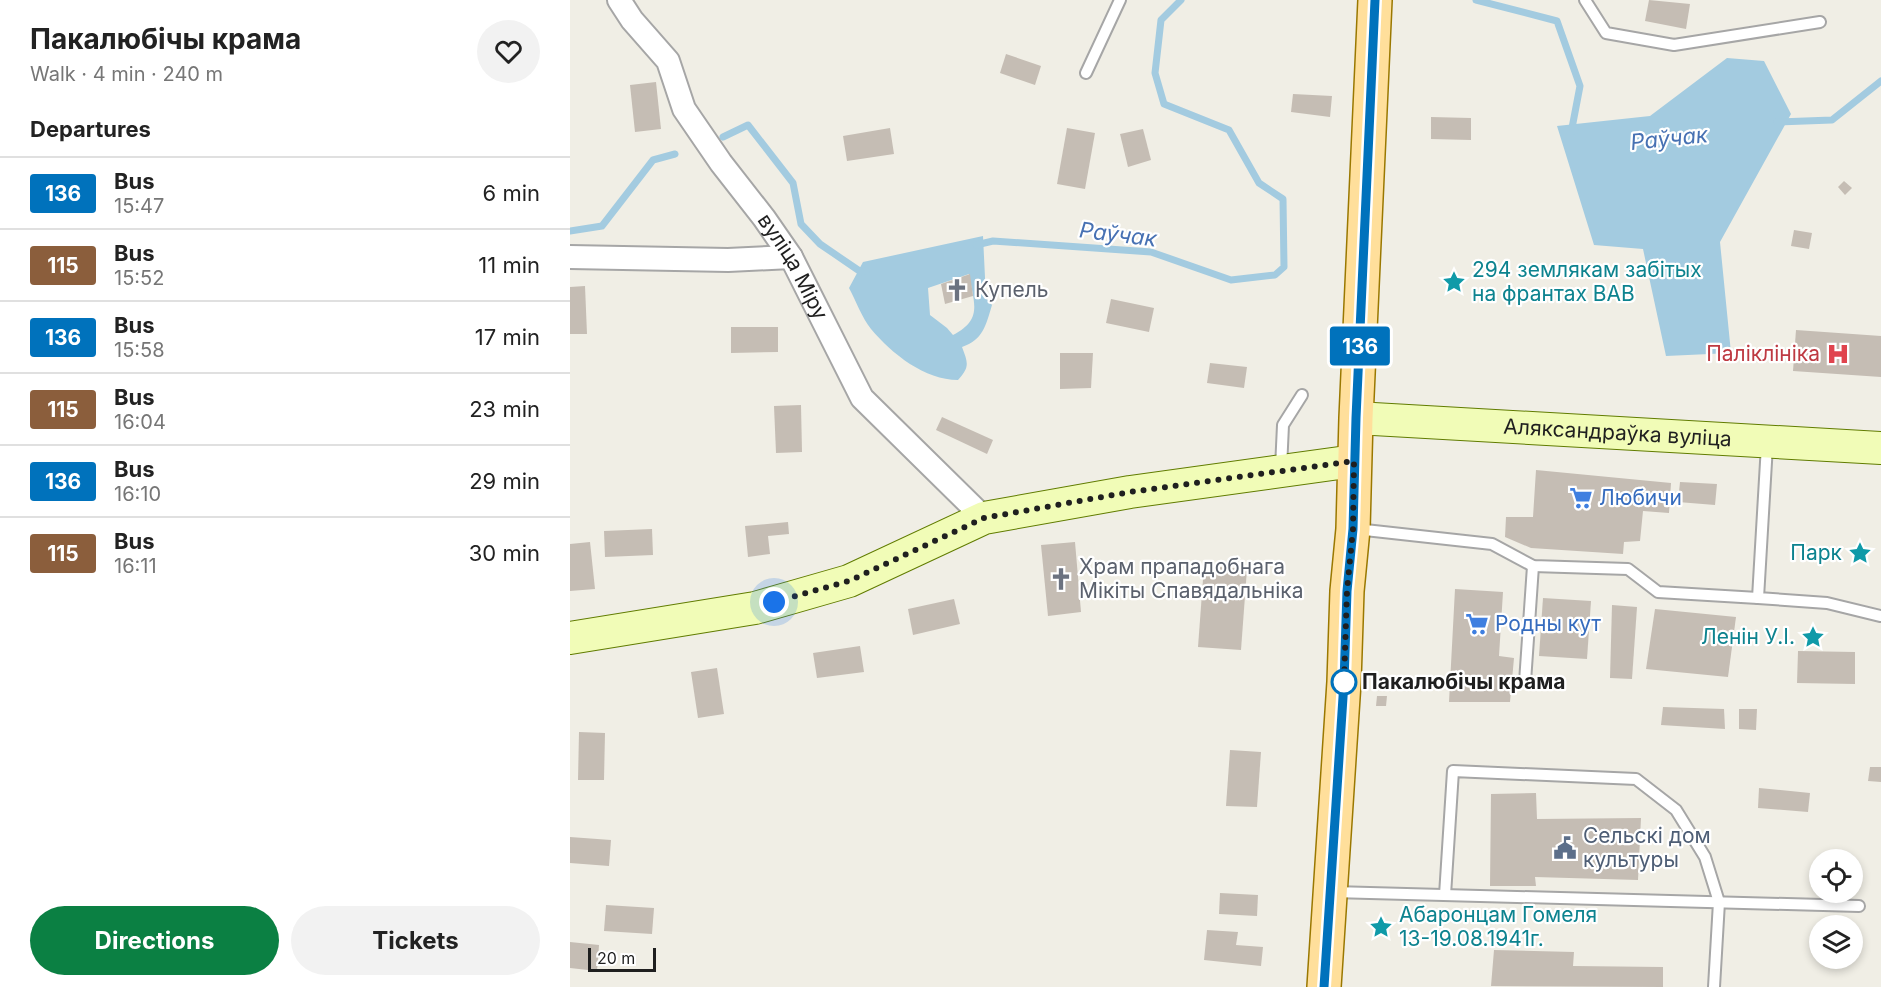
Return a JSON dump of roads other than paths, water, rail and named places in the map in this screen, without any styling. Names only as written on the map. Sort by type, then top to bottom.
[{"type":"main road","points":[[1324,987],[1344,682],[1347,591],[1353,529],[1354,461],[1375,0]]},
{"type":"street","name":"вуліца Міру","points":[[619,0],[632,20],[668,61],[684,109],[791,257],[862,398],[984,518]]},
{"type":"street","points":[[570,257],[728,260],[791,257]]},
{"type":"street","name":"Аляксандраўка вуліца","points":[[1356,418],[1881,448]]},
{"type":"street","points":[[570,638],[755,608],[849,581],[984,518],[1130,492],[1354,461]]},
{"type":"lane","points":[[1086,73],[1120,0]]},
{"type":"lane","points":[[1585,0],[1606,33],[1674,45],[1820,22]]},
{"type":"lane","points":[[1281,471],[1283,425],[1302,394]]},
{"type":"lane","points":[[1758,598],[1767,441]]},
{"type":"lane","points":[[1353,529],[1492,544],[1533,566],[1628,569],[1658,592],[1827,603],[1880,616]]},
{"type":"lane","points":[[1525,682],[1533,566]]},
{"type":"lane","points":[[1445,895],[1453,771],[1636,779],[1676,810],[1705,857],[1719,902],[1714,987]]},
{"type":"lane","points":[[1329,892],[1858,906]]},
{"type":"water","points":[[1727,58],[1764,61],[1791,114],[1720,242],[1731,353],[1666,356],[1643,249],[1594,245],[1557,126],[1650,116]]},
{"type":"water","points":[[983,236],[986,298],[992,305],[983,331],[975,340],[962,347],[967,365],[965,372],[958,380],[933,376],[910,364],[889,348],[871,329],[849,288],[863,262]],"holes":[[[969,274],[974,302],[973,317],[963,329],[953,335],[930,315],[928,288]]]},
{"type":"waterway","name":"Раўчак","points":[[976,245],[993,241],[1151,252],[1231,280],[1275,275],[1284,267],[1283,199],[1259,183],[1229,130],[1164,104],[1155,73],[1161,20],[1181,0]]},
{"type":"waterway","name":"Раўчак","points":[[1476,0],[1557,21],[1580,86],[1572,128],[1575,131]]},
{"type":"waterway","name":"Раўчак","points":[[1777,122],[1832,120],[1881,81]]},
{"type":"waterway","name":"Раўчак","points":[[723,137],[748,125],[793,183],[801,224],[820,244],[861,272],[866,271]]},
{"type":"waterway","name":"Раўчак","points":[[570,231],[602,226],[653,160],[675,154]]},
{"type":"place","name":"294 землякам забітых на франтах ВАВ","points":[[1454,282]]},
{"type":"place","name":"Купель","points":[[957,290]]},
{"type":"place","name":"Паліклініка","points":[[1838,354]]},
{"type":"place","name":"Любичи","points":[[1581,498]]},
{"type":"place","name":"Парк","points":[[1860,553]]},
{"type":"place","name":"Храм прападобнага Мікіты Спавядальніка","points":[[1061,579]]},
{"type":"place","name":"Родны кут","points":[[1477,624]]},
{"type":"place","name":"Ленін У.І.","points":[[1813,637]]},
{"type":"place","name":"Пакалюбічы крама","points":[[1344,682]]},
{"type":"place","name":"Сельскі дом культуры","points":[[1565,848]]},
{"type":"place","name":"Абаронцам Гомеля 13-19.08.1941г.","points":[[1381,927]]}]
